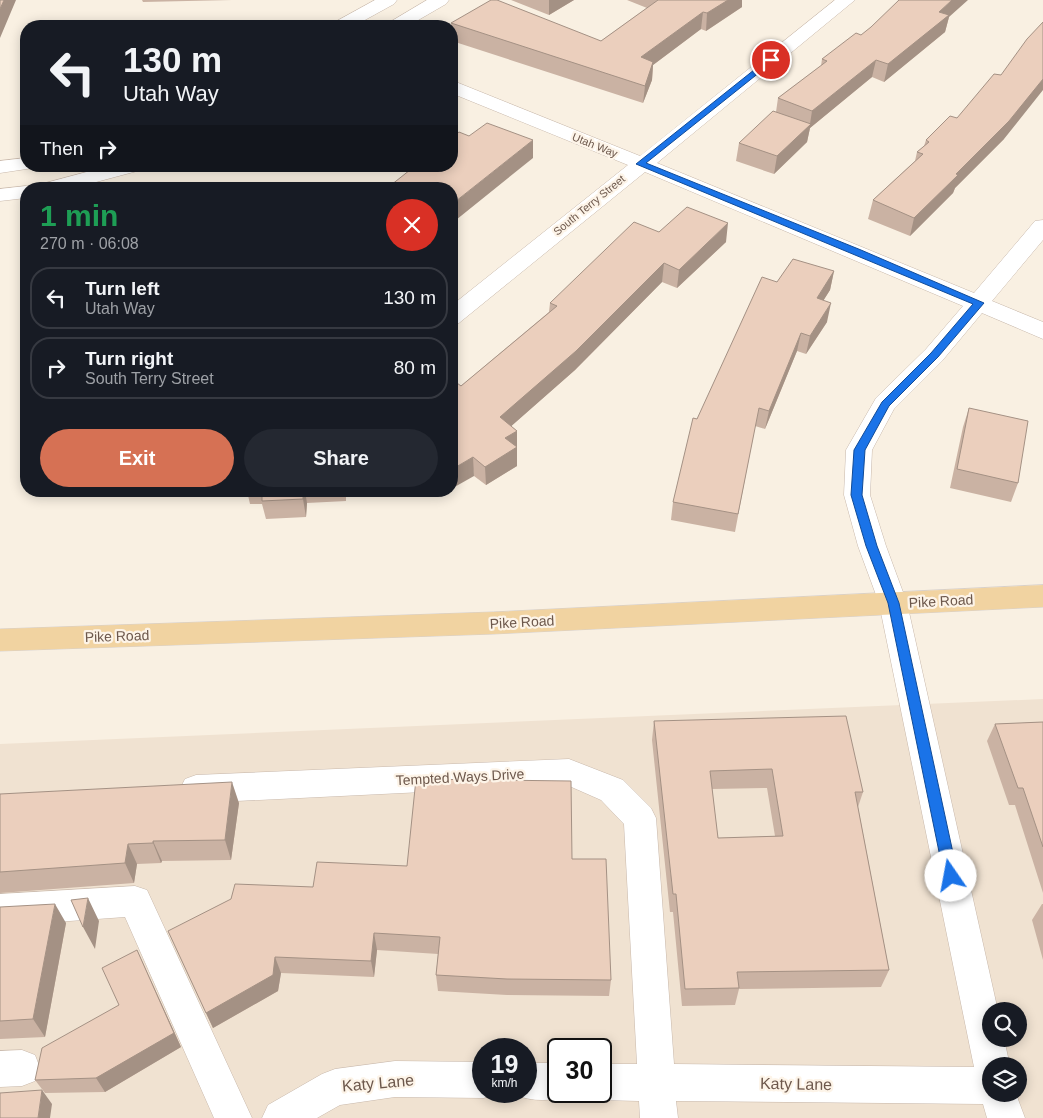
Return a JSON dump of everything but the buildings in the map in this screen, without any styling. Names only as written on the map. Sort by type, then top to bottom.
[{"type":"main road","name":"Pike Road","points":[[0,640],[492,624],[1043,596]]},
{"type":"street","points":[[351,20],[388,0]]},
{"type":"street","points":[[406,20],[440,0]]},
{"type":"street","name":"South Terry Street","points":[[458,312],[846,0]]},
{"type":"street","name":"Utah Way","points":[[458,89],[858,252],[1043,330]]},
{"type":"street","points":[[0,167],[20,165]]},
{"type":"street","points":[[72,182],[111,172]]},
{"type":"street","points":[[0,195],[20,193]]},
{"type":"street","points":[[990,1057],[893,603],[872,546],[857,495],[860,450],[885,404],[934,355],[1043,226]]},
{"type":"street","name":"Tempted Ways Drive","points":[[170,790],[568,772],[612,790],[640,818],[659,1118]]},
{"type":"street","points":[[0,910],[135,902],[233,1118]]},
{"type":"street","name":"Katy Lane","points":[[281,1118],[335,1087],[395,1079],[472,1080]]},
{"type":"street","name":"Katy Lane","points":[[612,1082],[982,1086]]},
{"type":"street","points":[[1001,1102],[1006,1118]]},
{"type":"shaded area","points":[[1043,699],[1043,1118],[0,1118],[0,744]]},
{"type":"route","points":[[771,60],[640,164],[979,303],[934,355],[885,404],[860,450],[857,495],[872,546],[893,603],[951,876]]}]
